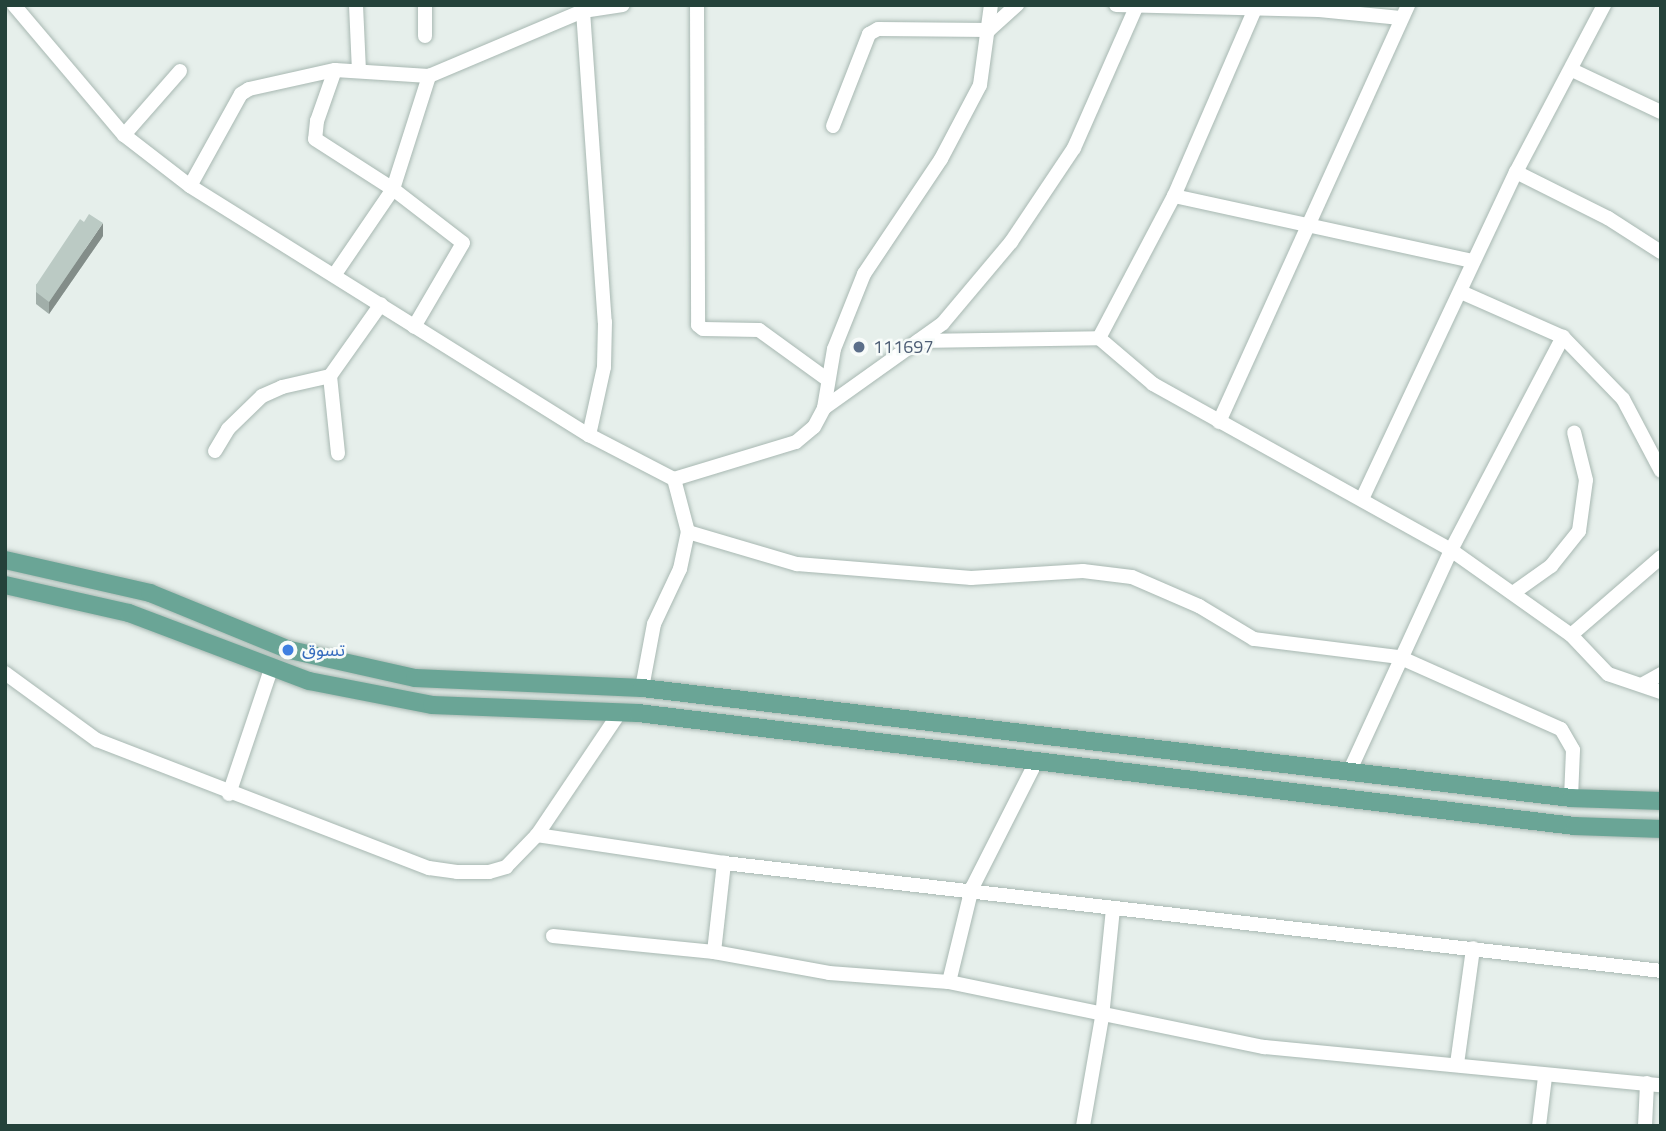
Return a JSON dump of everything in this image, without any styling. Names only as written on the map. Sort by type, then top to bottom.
[{"type":"main road","points":[[5,560],[150,593],[290,650],[360,668],[477,684],[642,688],[1571,798],[1661,801]]},
{"type":"main road","points":[[5,585],[129,613],[271,669],[344,690],[432,705],[620,712],[1575,826],[1661,829]]},
{"type":"street","points":[[14,5],[124,135],[190,186],[335,274],[414,327],[589,435],[674,479],[796,442],[814,427],[824,408],[834,349],[864,274],[963,122],[980,85],[991,5]]},
{"type":"street","points":[[356,5],[359,70]]},
{"type":"street","points":[[425,5],[425,36]]},
{"type":"street","points":[[190,186],[241,94],[259,85],[335,70],[429,76],[583,11],[623,5]]},
{"type":"street","points":[[697,5],[698,325],[703,329],[759,330],[828,380]]},
{"type":"street","points":[[833,126],[869,34],[878,29],[989,30],[1017,5]]},
{"type":"street","points":[[1116,5],[1255,9],[1319,7],[1405,11],[1219,422]]},
{"type":"street","points":[[1363,497],[1516,172],[1604,5]]},
{"type":"street","points":[[824,408],[918,341],[955,310],[1054,183],[1091,113],[1137,6]]},
{"type":"street","points":[[1099,338],[1174,197],[1255,9]]},
{"type":"street","points":[[583,11],[605,322],[604,367],[589,435]]},
{"type":"street","points":[[335,70],[317,121],[316,139],[393,189],[463,243],[414,327]]},
{"type":"street","points":[[1572,70],[1661,112]]},
{"type":"street","points":[[124,135],[180,71]]},
{"type":"street","points":[[335,274],[393,189],[429,76]]},
{"type":"street","points":[[1516,172],[1608,218],[1661,252]]},
{"type":"street","points":[[1174,197],[1473,261]]},
{"type":"street","points":[[1461,292],[1563,337],[1623,399],[1661,471]]},
{"type":"street","points":[[338,454],[330,376],[381,304]]},
{"type":"street","points":[[1350,770],[1399,657],[1451,550],[1563,337]]},
{"type":"street","points":[[918,341],[1099,338],[1141,376],[1219,422],[1363,497],[1451,550],[1572,635],[1608,674],[1661,692]]},
{"type":"street","points":[[215,451],[228,429],[262,396],[282,387],[330,376]]},
{"type":"street","points":[[1513,593],[1551,566],[1579,531],[1586,480],[1574,432]]},
{"type":"street","points":[[642,688],[654,624],[680,569],[688,532],[674,479]]},
{"type":"street","points":[[688,532],[797,564],[971,578],[1083,570],[1120,575],[1151,583],[1199,606],[1254,639],[1399,657],[1561,729],[1573,750],[1571,798]]},
{"type":"street","points":[[1572,635],[1661,557]]},
{"type":"street","points":[[229,794],[271,669]]},
{"type":"street","points":[[5,673],[75,728],[229,794],[429,867],[457,872],[489,872],[506,867],[537,835],[620,712]]},
{"type":"street","points":[[1643,684],[1661,674]]},
{"type":"street","points":[[949,982],[972,888],[1037,760]]},
{"type":"street","points":[[537,835],[724,863],[972,888],[1113,909],[1661,971]]},
{"type":"street","points":[[714,952],[724,863]]},
{"type":"street","points":[[1083,1126],[1102,1017],[1113,909]]},
{"type":"street","points":[[553,936],[714,952],[815,972],[949,982],[1102,1017],[1264,1047],[1457,1064],[1545,1076],[1654,1084],[1645,1126]]},
{"type":"street","points":[[1457,1064],[1473,948]]},
{"type":"street","points":[[1539,1126],[1545,1076]]},
{"type":"building","points":[[89,214],[103,223],[49,302],[36,292],[36,285],[80,219],[84,222]]},
{"type":"place","name":"111697","points":[[859,347]]},
{"type":"place","name":"تسوق","points":[[288,650]]}]
